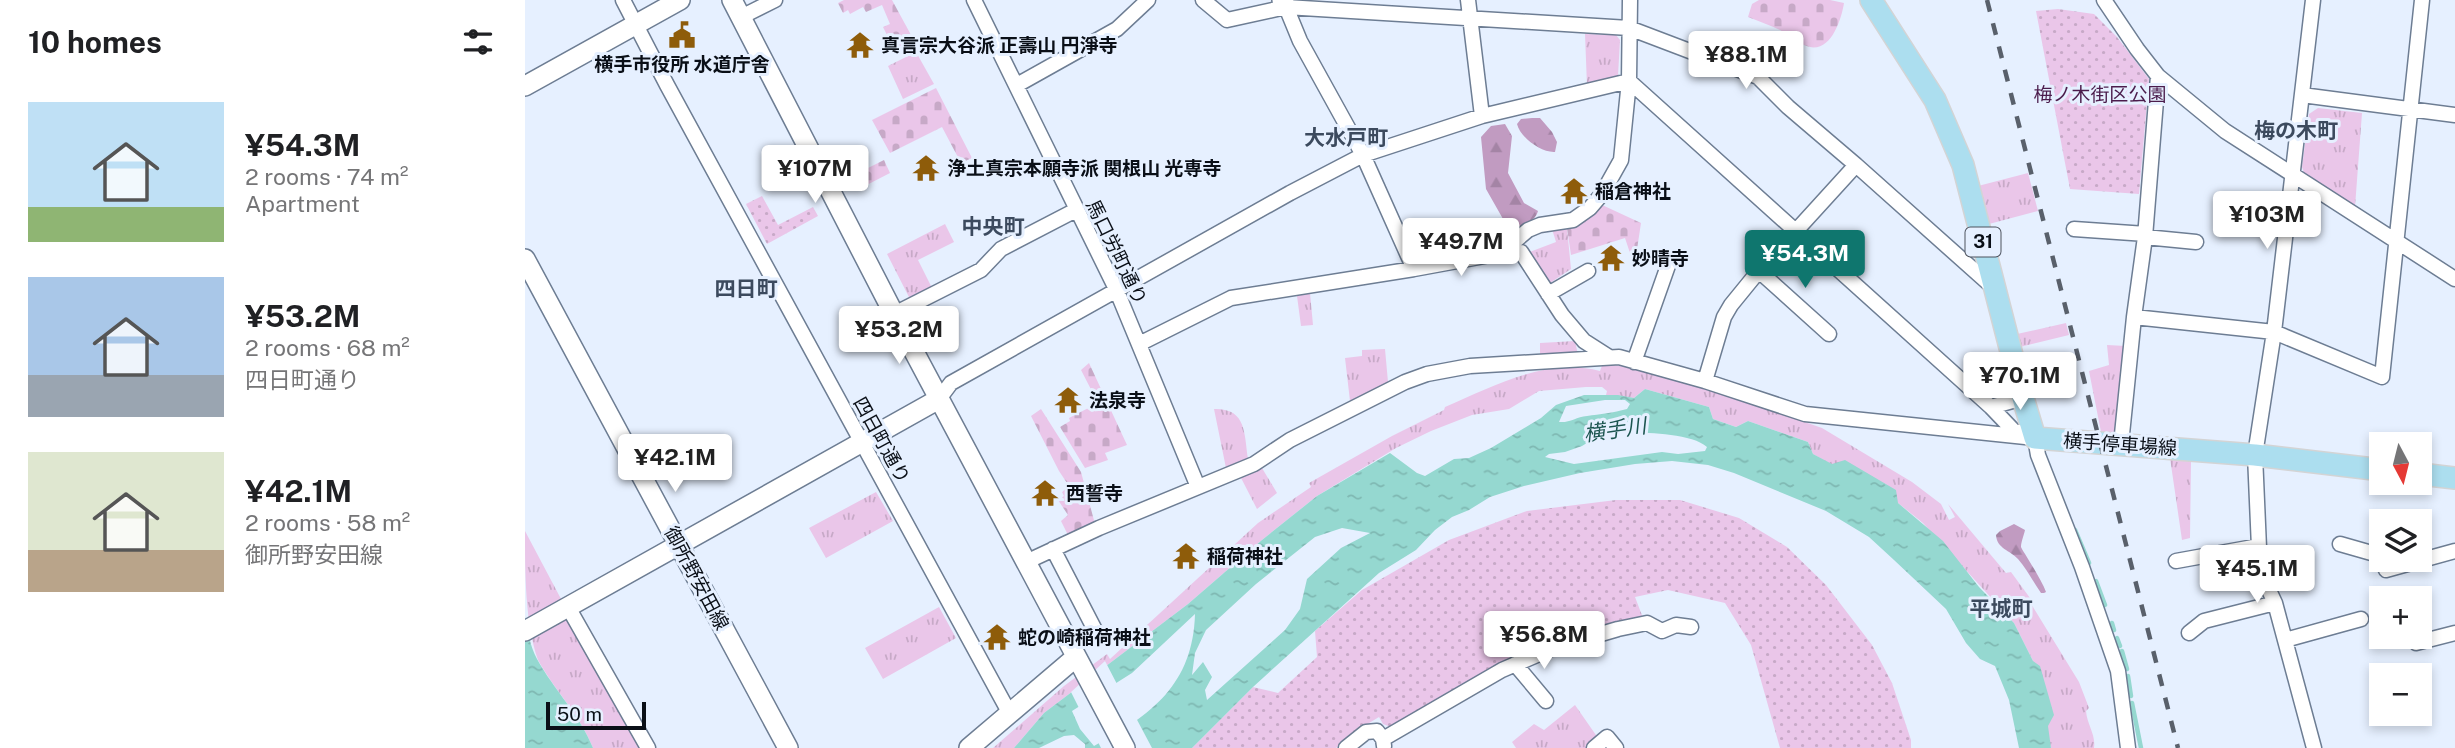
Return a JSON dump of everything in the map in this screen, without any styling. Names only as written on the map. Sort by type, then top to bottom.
[{"type":"main road","name":"横手停車場線","points":[[1871,0],[1935,100],[1963,165],[2035,438],[2255,455],[2369,468]]},
{"type":"main road","points":[[2433,475],[2455,478]]},
{"type":"street","name":"四日町通り","points":[[623,0],[634,25],[1010,714]]},
{"type":"street","points":[[525,86],[680,0]]},
{"type":"street","points":[[775,0],[737,9],[894,314],[1125,748]]},
{"type":"street","name":"馬口労町通り","points":[[974,0],[1116,289],[1198,487]]},
{"type":"street","points":[[1017,85],[1118,29],[1147,0]]},
{"type":"street","points":[[1203,0],[1227,20],[1284,4],[1629,28],[1758,77],[1788,107],[1856,164],[1996,290]]},
{"type":"street","points":[[1468,0],[1482,116]]},
{"type":"street","points":[[1501,253],[1528,230],[1540,225],[1573,220],[1590,208],[1602,194],[1621,160],[1629,81],[1630,0]]},
{"type":"street","points":[[2104,0],[2158,76],[2225,131],[2455,279]]},
{"type":"street","points":[[2309,747],[2275,603],[2260,571],[2255,455],[2274,332],[2313,0]]},
{"type":"street","points":[[2134,317],[2274,332],[2382,377],[2422,0]]},
{"type":"street","points":[[1284,4],[1300,41],[1363,155],[1414,270]]},
{"type":"street","points":[[2121,444],[2134,317],[2146,235],[2158,76]]},
{"type":"street","points":[[533,626],[939,398],[951,383],[1116,289],[1363,155],[1482,116],[1629,81]]},
{"type":"street","points":[[1629,81],[2014,430],[2035,438]]},
{"type":"street","points":[[2302,95],[2455,115]]},
{"type":"street","points":[[1705,381],[1724,317],[1731,305],[1856,164]]},
{"type":"street","points":[[894,314],[981,270],[1002,249],[1076,210]]},
{"type":"street","points":[[2074,229],[2196,242]]},
{"type":"street","points":[[1139,344],[1231,298],[1414,270],[1501,253],[1521,252],[1562,315],[1584,341],[1611,357]]},
{"type":"street","name":"御所野安田線","points":[[525,259],[789,748]]},
{"type":"street","points":[[1634,362],[1670,261]]},
{"type":"street","points":[[1548,294],[1588,271]]},
{"type":"street","points":[[1759,271],[1829,334]]},
{"type":"street","points":[[1026,562],[1254,464],[1290,440],[1405,382],[1427,374],[1470,366],[1611,357],[1705,381],[1805,414],[2035,438]]},
{"type":"street","points":[[1991,407],[2023,398]]},
{"type":"street","points":[[2035,438],[2038,455],[2083,566],[2118,671],[2124,744]]},
{"type":"street","points":[[2340,544],[2369,554]]},
{"type":"street","points":[[2176,561],[2259,546]]},
{"type":"street","points":[[1053,549],[1096,632]]},
{"type":"street","points":[[2432,557],[2455,551]]},
{"type":"street","points":[[2189,633],[2204,621],[2275,603]]},
{"type":"street","points":[[568,607],[648,748]]},
{"type":"street","points":[[2285,640],[2361,619]]},
{"type":"street","points":[[1346,748],[1366,732],[1377,731],[1383,743],[1515,664],[1553,648],[1647,623],[1662,631],[1676,625],[1691,627]]},
{"type":"street","points":[[2432,639],[2455,633]]},
{"type":"street","points":[[969,748],[1076,657]]},
{"type":"street","points":[[1515,664],[1546,701]]},
{"type":"street","points":[[1594,748],[1607,737],[1616,748]]},
{"type":"green space","points":[[844,0],[892,0],[917,46],[897,55],[883,27],[890,24],[882,5],[866,12],[863,7],[850,14],[848,10],[843,13],[838,3]]},
{"type":"green space","points":[[1759,0],[1830,0],[1844,3],[1832,36],[1827,42],[1813,47],[1801,44],[1776,28],[1748,17],[1752,4]]},
{"type":"green space","name":"梅ノ木街区公園","points":[[2058,9],[2094,14],[2117,37],[2149,79],[2139,194],[2070,189],[2036,11]]},
{"type":"green space","points":[[1585,34],[1616,35],[1620,40],[1618,76],[1615,80],[1587,86]]},
{"type":"green space","points":[[916,52],[934,84],[903,99],[888,66]]},
{"type":"green space","points":[[936,88],[972,158],[961,163],[942,127],[890,153],[872,120]]},
{"type":"green space","points":[[2318,108],[2362,113],[2355,207],[2306,178],[2302,167],[2309,114]]},
{"type":"green space","points":[[1540,118],[1557,142],[1555,152],[1538,147],[1527,139],[1517,124],[1521,119]]},
{"type":"green space","points":[[1505,124],[1512,136],[1508,173],[1524,203],[1538,211],[1530,222],[1516,227],[1507,226],[1486,189],[1481,137],[1491,126]]},
{"type":"green space","points":[[884,160],[890,173],[857,190],[850,177]]},
{"type":"green space","points":[[2028,173],[2038,211],[1989,224],[1978,186]]},
{"type":"green space","points":[[762,196],[778,225],[813,207],[818,216],[767,244],[746,204]]},
{"type":"green space","points":[[1600,204],[1641,223],[1636,256],[1631,256],[1625,238],[1571,255],[1567,228]]},
{"type":"green space","points":[[945,224],[954,242],[918,260],[933,290],[911,301],[887,254]]},
{"type":"green space","points":[[1567,228],[1571,269],[1547,285],[1527,253],[1556,242],[1552,229]]},
{"type":"green space","points":[[1310,293],[1313,325],[1301,326],[1297,296]]},
{"type":"green space","points":[[2066,323],[2069,335],[2020,347],[2017,334]]},
{"type":"green space","points":[[1575,341],[1578,355],[1540,357],[1540,343]]},
{"type":"green space","points":[[2107,345],[2126,346],[2118,438],[2102,437],[2089,371],[2109,365]]},
{"type":"green space","points":[[1385,349],[1388,382],[1350,401],[1345,358],[1362,356],[1362,350]]},
{"type":"green space","points":[[1089,363],[1127,445],[1105,453],[1108,460],[1085,468],[1060,427],[1070,421],[1069,418],[1098,403],[1081,370]]},
{"type":"green space","points":[[1603,363],[1665,374],[1822,428],[1912,482],[1941,504],[1949,520],[1955,517],[1948,504],[2006,573],[2011,572],[2030,598],[2079,682],[2089,708],[2086,711],[2094,738],[2094,748],[2051,748],[2033,661],[2014,623],[1923,523],[1898,503],[1813,454],[1808,442],[1748,421],[1736,427],[1713,419],[1709,407],[1645,389],[1634,398],[1606,395],[1607,391],[1602,387],[1586,387],[1539,391],[1509,409],[1472,415],[1431,431],[1396,448],[1317,496],[1188,604],[1044,713],[1014,748],[993,748],[1064,686],[1107,654],[1110,659],[1258,523],[1311,487],[1309,483],[1444,410],[1445,407],[1501,383],[1560,368],[1600,371]]},
{"type":"green space","points":[[1041,409],[1081,472],[1095,524],[1068,535],[1061,521],[1068,515],[1058,500],[1064,496],[1062,492],[1069,486],[1031,416]]},
{"type":"green space","points":[[1214,409],[1233,413],[1238,418],[1244,432],[1248,459],[1226,468]]},
{"type":"green space","points":[[2170,458],[2191,460],[2190,538],[2182,540]]},
{"type":"green space","points":[[1259,463],[1277,493],[1257,509],[1239,474]]},
{"type":"green space","points":[[876,492],[893,521],[826,558],[809,528]]},
{"type":"green space","points":[[1616,500],[1680,500],[1739,518],[1787,547],[1826,585],[1872,645],[1892,683],[1911,740],[1911,748],[1780,748],[1751,645],[1725,603],[1668,590],[1635,597],[1643,618],[1626,622],[1391,727],[1383,724],[1379,717],[1336,748],[1192,748],[1253,687],[1278,693],[1317,657],[1315,631],[1362,590],[1449,540],[1527,511]]},
{"type":"green space","points":[[2014,524],[2025,530],[2021,547],[2044,587],[2044,593],[2041,593],[2018,559],[1997,540],[1996,535],[2000,531]]},
{"type":"green space","points":[[525,531],[640,748],[593,748],[588,736],[538,660],[528,614]]},
{"type":"green space","points":[[939,607],[956,638],[883,679],[865,648]]},
{"type":"green space","points":[[1575,705],[1598,738],[1586,748],[1516,748],[1512,742],[1534,724],[1544,730]]},
{"type":"water","name":"横手川","points":[[1645,389],[1709,407],[1713,419],[1736,427],[1748,421],[1808,442],[1813,454],[1832,464],[1845,460],[1896,490],[1898,503],[1943,541],[1979,587],[2014,623],[2033,661],[2040,666],[2054,715],[2048,726],[2051,748],[2019,748],[2009,700],[1995,666],[1980,659],[1966,643],[1946,609],[1869,537],[1826,511],[1734,473],[1708,465],[1672,461],[1580,473],[1524,486],[1490,497],[1452,517],[1416,550],[1379,573],[1253,687],[1192,748],[1085,748],[1085,744],[1074,735],[1064,736],[1039,748],[1014,748],[1044,713],[1188,604],[1317,496],[1390,453],[1425,476],[1454,459],[1469,458],[1491,448],[1541,418],[1556,405],[1584,395],[1634,398]],"holes":[[[1605,400],[1625,400],[1630,404],[1627,409],[1559,422],[1566,406]],[[1631,432],[1660,434],[1692,439],[1707,447],[1705,451],[1678,454],[1662,452],[1574,464],[1545,457],[1582,446],[1598,436]],[[1342,528],[1370,533],[1341,548],[1307,579],[1300,609],[1285,630],[1207,700],[1205,690],[1212,677],[1203,662],[1192,675],[1195,653],[1206,630],[1256,584],[1315,537]],[[1195,614],[1187,660],[1166,695],[1134,722],[1094,746],[1080,729],[1072,711],[1132,673]]]},
{"type":"water","points":[[525,617],[537,659],[588,736],[593,748],[525,748]]},
{"type":"pier","points":[[1105,661],[1118,686],[1080,710],[1071,692]]},
{"type":"pier","points":[[1135,716],[1152,748],[1101,748],[1097,740]]},
{"type":"waterway","points":[[2075,530],[2089,563]]},
{"type":"waterway","points":[[2096,581],[2105,605]]},
{"type":"waterway","points":[[2112,623],[2114,630]]},
{"type":"waterway","points":[[2117,638],[2120,646]]},
{"type":"waterway","points":[[2122,651],[2127,669]]},
{"type":"waterway","points":[[2128,676],[2131,696]]},
{"type":"waterway","points":[[2132,703],[2141,748]]},
{"type":"railway","points":[[1987,0],[2178,748]]},
{"type":"place","name":"横手市役所 水道庁舎","points":[[682,35]]},
{"type":"place","name":"真言宗大谷派 正壽山 円淨寺","points":[[860,45]]},
{"type":"place","name":"浄土真宗本願寺派 関根山 光専寺","points":[[926,168]]},
{"type":"place","name":"稲倉神社","points":[[1574,191]]},
{"type":"place","name":"妙晴寺","points":[[1611,258]]},
{"type":"place","name":"法泉寺","points":[[1068,400]]},
{"type":"place","name":"西誓寺","points":[[1045,493]]},
{"type":"place","name":"稲荷神社","points":[[1186,556]]},
{"type":"place","name":"蛇の崎稲荷神社","points":[[997,637]]},
{"type":"district","name":"梅の木町","points":[[2296,131]]},
{"type":"district","name":"大水戸町","points":[[1346,138]]},
{"type":"district","name":"中央町","points":[[993,227]]},
{"type":"district","name":"四日町","points":[[746,289]]},
{"type":"district","name":"平城町","points":[[2001,609]]}]
